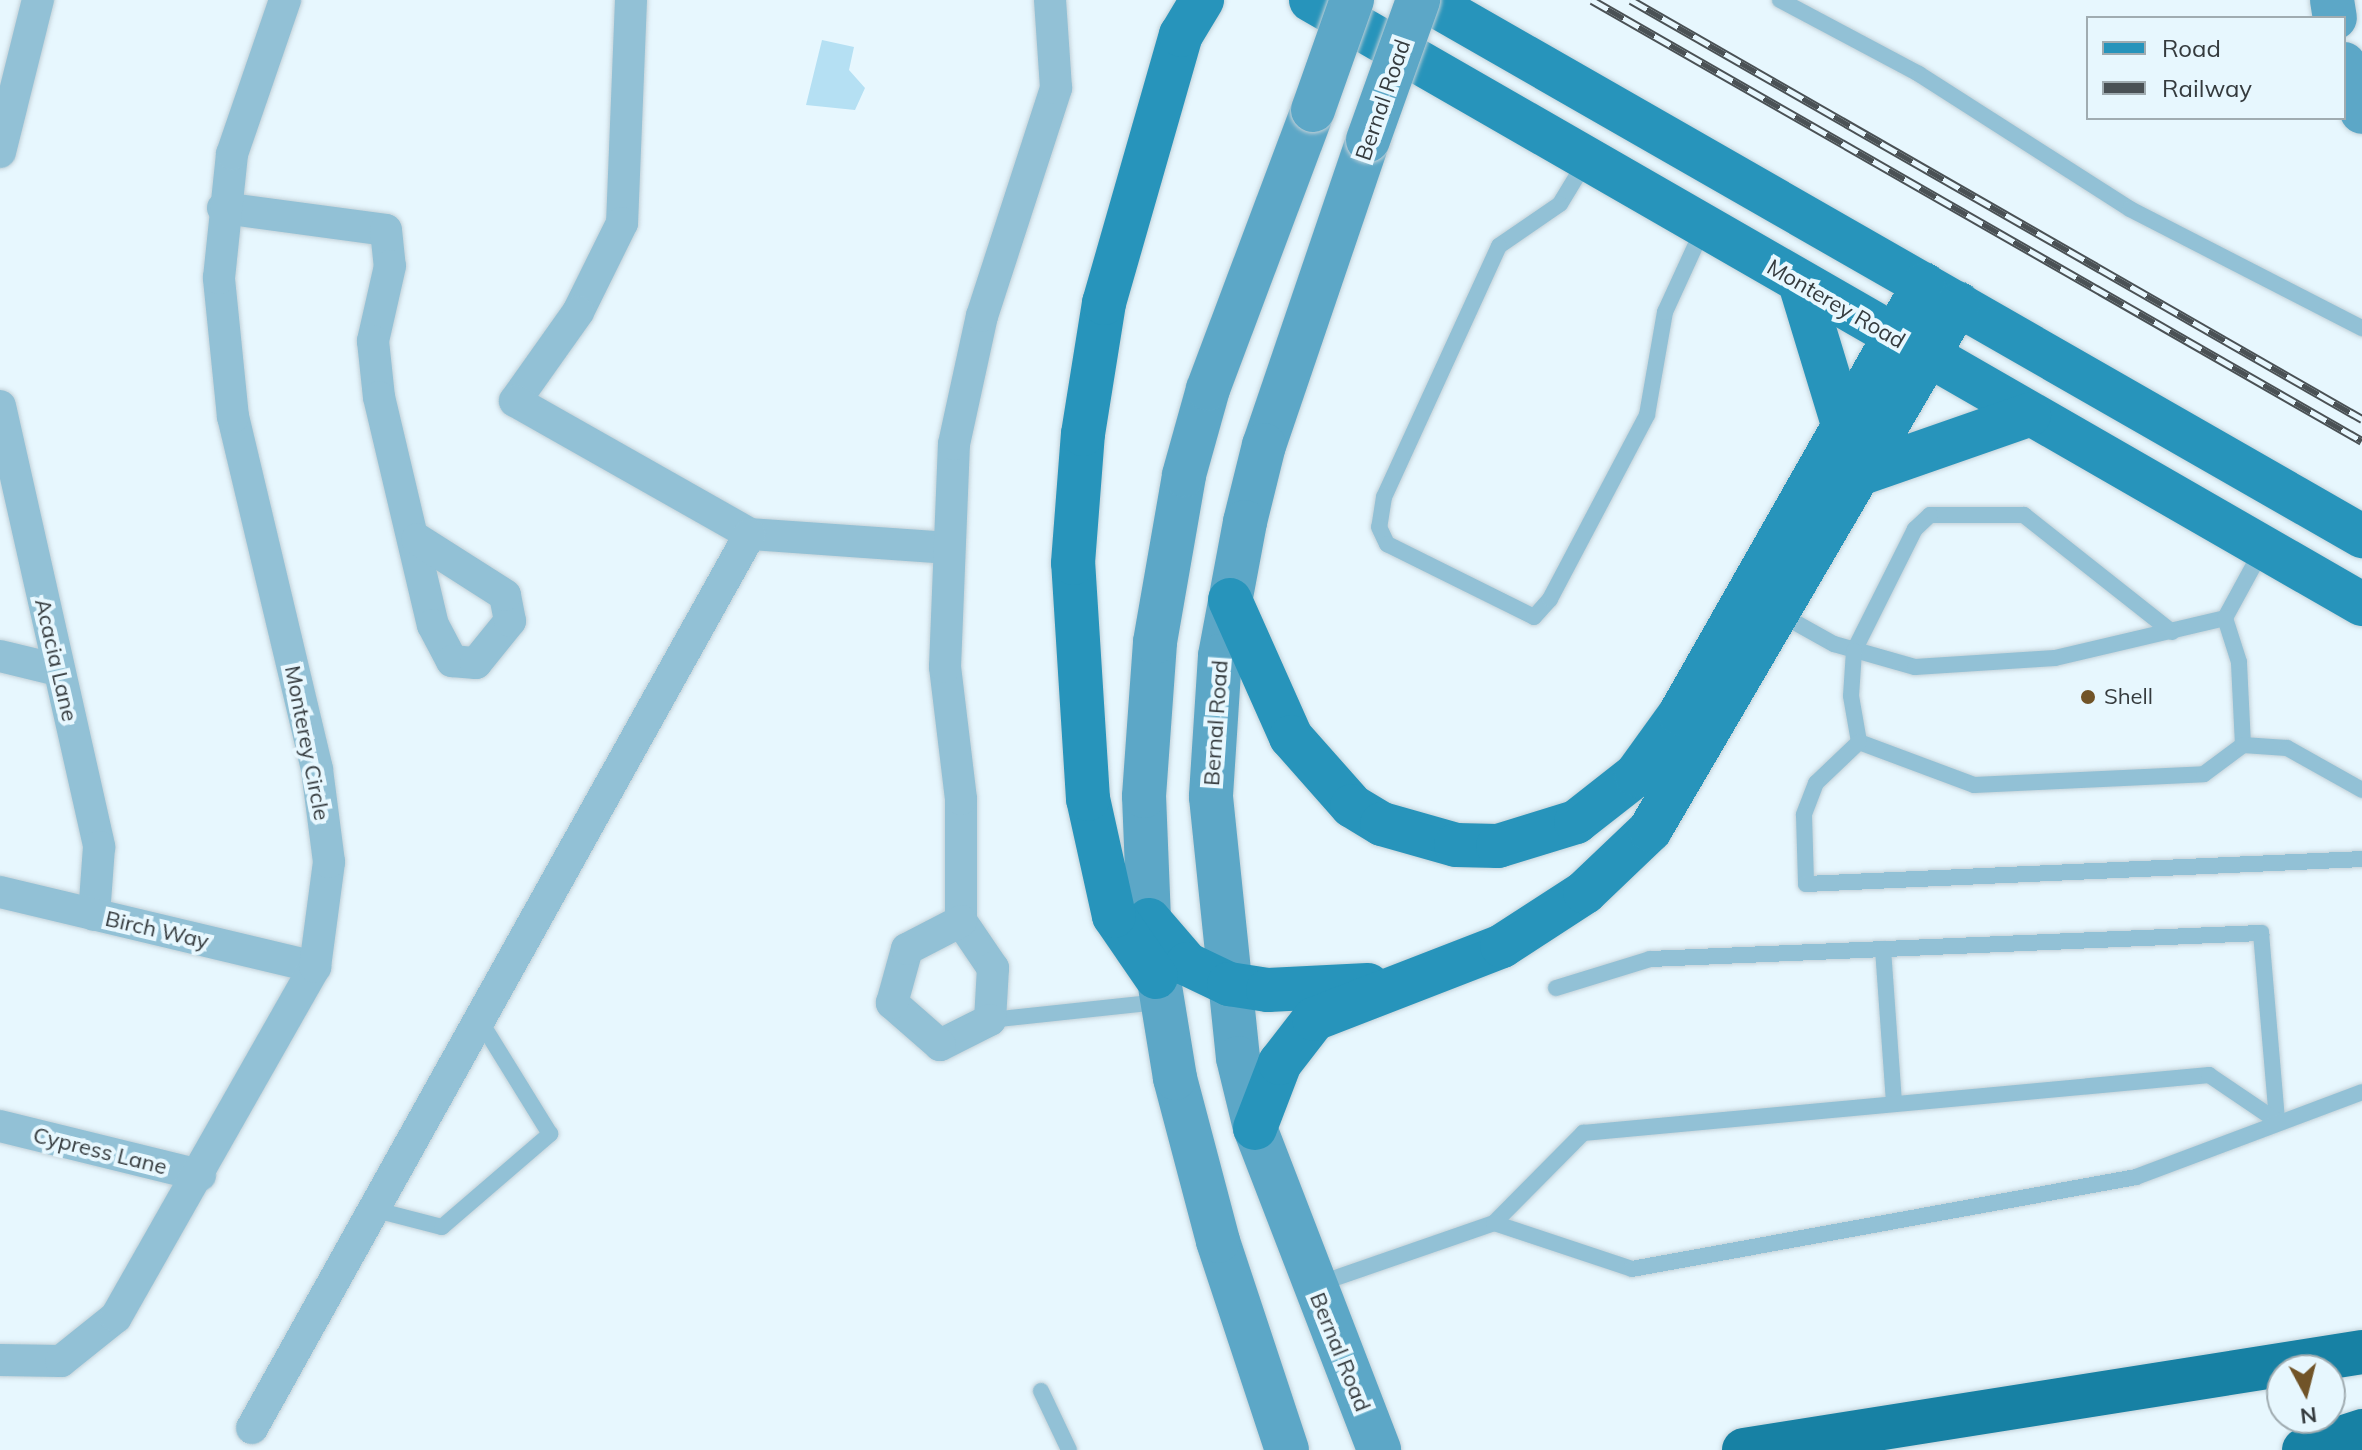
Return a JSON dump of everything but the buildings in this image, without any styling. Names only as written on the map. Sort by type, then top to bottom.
[{"type":"highway","points":[[1744,1450],[2362,1352]]},
{"type":"highway","points":[[2304,1450],[2362,1431]]},
{"type":"main road","name":"Monterey Road","points":[[1311,0],[1586,161],[2362,604]]},
{"type":"main road","points":[[1287,1450],[1195,1163],[1159,989],[1149,920],[1147,722],[1184,475],[1208,389],[1352,0]]},
{"type":"main road","name":"Bernal Road","points":[[1379,1450],[1255,1128],[1229,984],[1211,797],[1230,600],[1264,445],[1418,0]]},
{"type":"main road","points":[[1426,0],[2362,536]]},
{"type":"main road","points":[[1159,989],[1114,916],[1088,799],[1073,563],[1083,434],[1104,303],[1185,12]]},
{"type":"main road","points":[[2346,69],[2362,112]]},
{"type":"main road","points":[[1800,283],[1844,428]]},
{"type":"main road","points":[[1255,1128],[1294,1039],[1326,1012],[1391,984],[1502,946],[1619,863],[1676,794],[1862,473],[1911,347],[1941,294]]},
{"type":"main road","points":[[1230,600],[1291,737],[1352,806],[1382,824],[1456,845],[1541,837],[1608,803],[1660,744],[1844,428],[1911,347]]},
{"type":"main road","points":[[1862,473],[2029,415]]},
{"type":"main road","points":[[1149,920],[1187,964],[1229,984],[1268,990],[1391,984]]},
{"type":"street","points":[[0,152],[38,0]]},
{"type":"street","name":"Monterey Circle","points":[[0,1360],[61,1361],[93,1342],[116,1317],[200,1175],[315,967],[329,862],[317,769],[222,349],[223,208],[246,101],[285,0]]},
{"type":"street","points":[[631,0],[622,223],[578,312],[515,401],[750,534],[948,548]]},
{"type":"street","points":[[961,921],[907,949],[892,1003],[940,1045],[990,1020],[993,968],[961,921],[961,799],[945,667],[954,444],[982,316],[1056,88],[1050,0]]},
{"type":"street","points":[[223,208],[386,230],[390,266],[374,369],[417,539]]},
{"type":"street","name":"Acacia Lane","points":[[0,406],[99,847],[94,915]]},
{"type":"street","points":[[252,1428],[482,1024],[750,534]]},
{"type":"street","points":[[0,656],[58,670]]},
{"type":"street","name":"Birch Way","points":[[0,892],[315,967]]},
{"type":"street","name":"Cypress Lane","points":[[0,1126],[200,1175]]},
{"type":"lane","points":[[1780,0],[1919,74],[2130,209],[2362,328]]},
{"type":"lane","points":[[1586,161],[1560,204],[1499,246],[1384,497],[1379,527],[1387,544],[1534,617],[1550,599],[1647,415],[1665,312],[1703,228]]},
{"type":"lane","points":[[1859,742],[1851,696],[1854,651],[1920,521],[2012,510],[2172,632]]},
{"type":"lane","points":[[1780,614],[1854,651],[1915,667],[2055,658],[2225,618],[2263,549]]},
{"type":"lane","points":[[2225,618],[2239,662],[2243,745]]},
{"type":"lane","points":[[1859,742],[1974,785],[2204,774],[2243,745],[2287,748],[2362,790]]},
{"type":"lane","points":[[1859,742],[1816,783],[1804,815],[1806,884],[2362,859]]},
{"type":"lane","points":[[1556,988],[1650,959],[2261,933],[2277,1121]]},
{"type":"lane","points":[[1883,949],[1894,1104]]},
{"type":"lane","points":[[990,1020],[1159,989]]},
{"type":"lane","points":[[376,1210],[442,1227],[550,1134],[482,1024]]},
{"type":"lane","points":[[1314,1286],[1494,1223],[1583,1133],[2209,1075],[2277,1121]]},
{"type":"lane","points":[[1494,1223],[1632,1269],[2136,1177],[2277,1121],[2362,1092]]},
{"type":"lane","points":[[1041,1391],[1069,1450]]},
{"type":"water","points":[[822,40],[854,47],[849,70],[865,88],[855,110],[806,105]]},
{"type":"railway","points":[[1592,0],[2362,441]]},
{"type":"railway","points":[[1631,0],[2362,419]]},
{"type":"place","name":"Shell","points":[[2088,697]]}]
